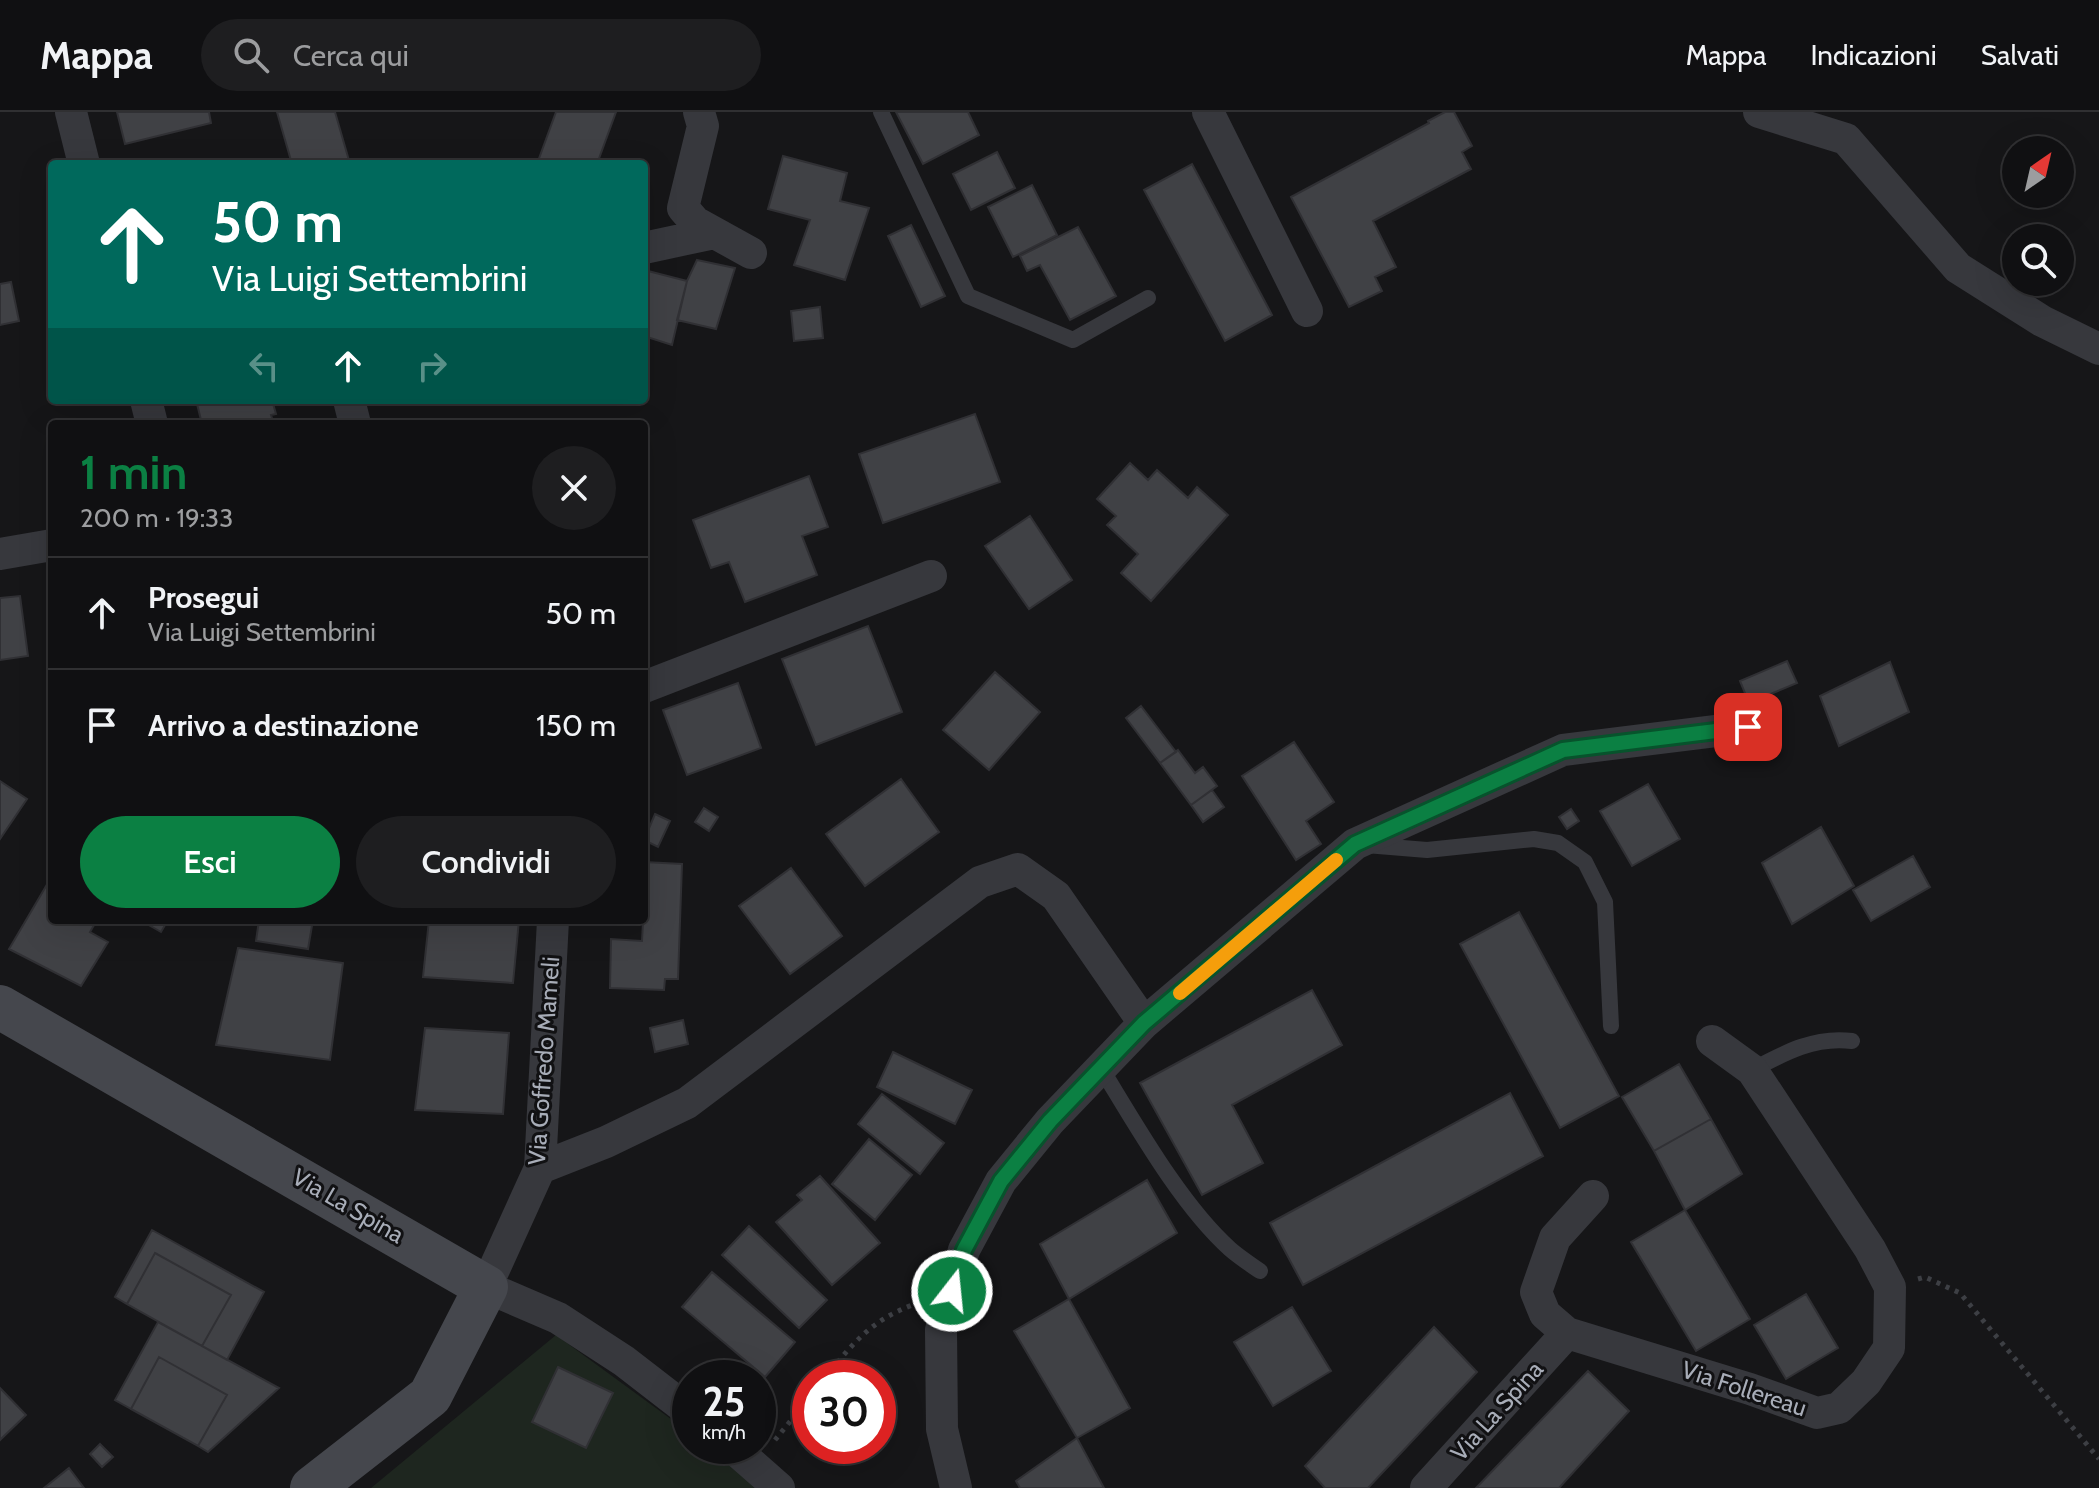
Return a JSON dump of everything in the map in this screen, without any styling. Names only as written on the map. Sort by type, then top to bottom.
[{"type":"street","points":[[71,112],[83,160]]},
{"type":"street","points":[[699,112],[703,126],[683,208],[695,222],[751,253]]},
{"type":"street","points":[[1208,112],[1307,311]]},
{"type":"street","points":[[1759,112],[1846,139],[1958,268],[2042,321],[2099,349]]},
{"type":"street","points":[[648,247],[714,233]]},
{"type":"street","points":[[0,554],[48,546]]},
{"type":"street","points":[[648,685],[931,576]]},
{"type":"street","points":[[956,1488],[942,1429],[941,1330],[964,1250],[1001,1181],[1050,1121],[1144,1023],[1355,844],[1563,750],[1748,727]]},
{"type":"street","points":[[540,1168],[606,1142],[687,1103],[980,882],[1018,869],[1056,896],[1144,1023]]},
{"type":"street","name":"Via Goffredo Mameli","points":[[486,1287],[540,1168],[553,924]]},
{"type":"street","name":"Via La Spina","points":[[0,1007],[486,1287],[558,1318],[624,1361],[672,1398]]},
{"type":"street","name":"Via Follereau","points":[[1567,1333],[1750,1389],[1817,1413],[1839,1408],[1866,1382],[1889,1348],[1890,1287],[1870,1249],[1752,1070],[1712,1041]]},
{"type":"street","points":[[1567,1333],[1545,1314],[1536,1292],[1555,1238],[1593,1196]]},
{"type":"street","points":[[312,1488],[430,1396],[486,1287]]},
{"type":"street","name":"Via La Spina","points":[[1426,1488],[1567,1333]]},
{"type":"street","points":[[751,1464],[779,1488]]},
{"type":"lane","points":[[881,112],[968,296],[1073,340],[1148,298]]},
{"type":"lane","points":[[1355,844],[1427,850],[1534,839],[1558,843],[1585,862],[1605,902],[1611,1026]]},
{"type":"lane","points":[[1752,1070],[1797,1046],[1838,1039],[1852,1041]]},
{"type":"lane","points":[[1101,1068],[1197,1213],[1231,1249],[1260,1271]]},
{"type":"path","points":[[1890,1287],[1925,1277],[1960,1293],[2099,1459]]},
{"type":"path","points":[[840,1360],[859,1336],[895,1311],[952,1291]]},
{"type":"path","points":[[776,1426],[792,1413]]},
{"type":"shaded area","points":[[556,1335],[672,1420],[672,1464],[732,1464],[765,1488],[371,1488]]},
{"type":"building","points":[[117,112],[209,112],[211,123],[125,144]]},
{"type":"building","points":[[277,112],[335,112],[349,160],[291,160]]},
{"type":"building","points":[[556,112],[616,112],[598,160],[538,160]]},
{"type":"building","points":[[896,112],[968,112],[979,135],[923,164]]},
{"type":"building","points":[[1445,112],[1454,112],[1472,146],[1462,152],[1471,169],[1373,221],[1396,267],[1375,277],[1382,291],[1349,307],[1291,197]]},
{"type":"building","points":[[997,152],[1015,188],[971,210],[953,174]]},
{"type":"building","points":[[783,156],[847,173],[840,201],[869,208],[845,280],[794,265],[810,220],[768,209]]},
{"type":"building","points":[[1192,164],[1272,315],[1225,341],[1144,190]]},
{"type":"building","points":[[1032,185],[1057,235],[1013,257],[988,207]]},
{"type":"building","points":[[911,225],[945,296],[921,307],[888,236]]},
{"type":"building","points":[[1078,227],[1116,296],[1070,320],[1040,265],[1027,271],[1020,256]]},
{"type":"building","points":[[697,260],[735,268],[716,329],[677,320],[687,281]]},
{"type":"building","points":[[648,271],[687,281],[672,345],[648,337]]},
{"type":"building","points":[[11,282],[19,321],[0,325],[0,284]]},
{"type":"building","points":[[820,307],[823,338],[794,341],[791,311]]},
{"type":"building","points":[[197,404],[273,404],[276,414],[271,415],[273,420],[201,420]]},
{"type":"building","points":[[975,414],[1000,482],[883,523],[859,454]]},
{"type":"building","points":[[1130,463],[1148,480],[1157,470],[1188,498],[1197,487],[1228,515],[1151,601],[1121,573],[1138,554],[1107,525],[1116,516],[1097,499]]},
{"type":"building","points":[[809,476],[828,527],[802,536],[817,575],[745,602],[729,562],[711,568],[693,520]]},
{"type":"building","points":[[1030,516],[1072,580],[1029,609],[985,546]]},
{"type":"building","points":[[20,596],[28,656],[0,660],[0,598]]},
{"type":"building","points":[[868,626],[902,712],[816,745],[782,659]]},
{"type":"building","points":[[1787,661],[1797,683],[1749,703],[1740,681]]},
{"type":"building","points":[[1890,662],[1909,712],[1839,746],[1820,696]]},
{"type":"building","points":[[995,672],[1040,712],[989,770],[943,730]]},
{"type":"building","points":[[738,683],[761,748],[687,775],[663,710]]},
{"type":"building","points":[[1141,706],[1176,752],[1160,763],[1126,718]]},
{"type":"building","points":[[1294,742],[1334,802],[1306,821],[1321,844],[1296,860],[1242,776]]},
{"type":"building","points":[[1178,750],[1195,773],[1203,767],[1217,786],[1191,805],[1160,763]]},
{"type":"building","points":[[901,779],[939,832],[865,886],[826,834]]},
{"type":"building","points":[[0,781],[27,799],[0,839]]},
{"type":"building","points":[[1648,784],[1680,839],[1632,866],[1600,811]]},
{"type":"building","points":[[1212,790],[1224,807],[1203,822],[1191,805]]},
{"type":"building","points":[[704,808],[718,817],[709,831],[695,822]]},
{"type":"building","points":[[1571,809],[1579,821],[1567,829],[1559,817]]},
{"type":"building","points":[[655,814],[670,821],[658,847],[648,842],[648,831]]},
{"type":"building","points":[[1821,827],[1854,886],[1792,924],[1762,863]]},
{"type":"building","points":[[1913,856],[1930,887],[1871,921],[1853,890]]},
{"type":"building","points":[[648,862],[682,864],[678,979],[665,979],[664,990],[610,988],[611,939],[642,941],[643,924],[648,924]]},
{"type":"building","points":[[791,868],[842,936],[790,974],[739,906]]},
{"type":"building","points":[[48,883],[48,924],[95,924],[90,932],[108,942],[81,986],[9,949]]},
{"type":"building","points":[[1519,912],[1619,1096],[1560,1128],[1460,944]]},
{"type":"building","points":[[147,924],[166,924],[161,932]]},
{"type":"building","points":[[258,924],[312,924],[308,949],[256,941]]},
{"type":"building","points":[[429,924],[519,924],[513,983],[423,977]]},
{"type":"building","points":[[238,948],[343,963],[330,1060],[216,1045]]},
{"type":"building","points":[[1312,990],[1342,1045],[1232,1105],[1263,1163],[1202,1195],[1140,1083]]},
{"type":"building","points":[[683,1020],[688,1044],[655,1052],[650,1028]]},
{"type":"building","points":[[425,1028],[509,1033],[503,1114],[415,1110]]},
{"type":"building","points":[[893,1052],[972,1090],[955,1124],[877,1087]]},
{"type":"building","points":[[1679,1064],[1711,1119],[1654,1151],[1622,1097]]},
{"type":"building","points":[[1510,1093],[1543,1156],[1303,1285],[1270,1223]]},
{"type":"building","points":[[882,1094],[944,1143],[920,1174],[858,1124]]},
{"type":"building","points":[[1711,1119],[1742,1174],[1685,1210],[1654,1151]]},
{"type":"building","points":[[869,1139],[912,1175],[875,1220],[832,1184]]},
{"type":"building","points":[[820,1176],[880,1243],[832,1285],[776,1222],[802,1200],[797,1195]]},
{"type":"building","points":[[1147,1180],[1177,1233],[1069,1299],[1040,1244]]},
{"type":"building","points":[[1685,1210],[1750,1319],[1696,1351],[1631,1242]]},
{"type":"building","points":[[749,1226],[827,1300],[799,1328],[722,1255]]},
{"type":"building","points":[[152,1230],[264,1292],[227,1360],[202,1346],[231,1295],[155,1253],[127,1304],[115,1297]]},
{"type":"building","points":[[155,1253],[231,1295],[202,1346],[127,1304]]},
{"type":"building","points":[[712,1272],[795,1342],[776,1364],[776,1360],[745,1360],[682,1307]]},
{"type":"building","points":[[1806,1294],[1838,1348],[1786,1379],[1754,1325]]},
{"type":"building","points":[[1069,1299],[1130,1408],[1077,1438],[1014,1331]]},
{"type":"building","points":[[1292,1307],[1331,1371],[1273,1406],[1234,1342]]},
{"type":"building","points":[[158,1322],[279,1388],[208,1452],[198,1446],[227,1395],[159,1357],[131,1409],[115,1400]]},
{"type":"building","points":[[1434,1327],[1477,1372],[1368,1488],[1325,1488],[1305,1466]]},
{"type":"building","points":[[159,1357],[227,1395],[198,1446],[131,1409]]},
{"type":"building","points":[[558,1367],[613,1393],[586,1448],[532,1422]]},
{"type":"building","points":[[1588,1371],[1629,1411],[1559,1488],[1476,1488]]},
{"type":"building","points":[[0,1388],[26,1415],[0,1440]]},
{"type":"building","points":[[1077,1438],[1104,1488],[1020,1488],[1016,1481]]},
{"type":"building","points":[[100,1444],[113,1457],[102,1467],[90,1454]]},
{"type":"building","points":[[69,1468],[84,1488],[44,1488]]},
{"type":"slow traffic","points":[[1180,993],[1336,860]]},
{"type":"route","points":[[952,1291],[964,1250],[1001,1181],[1050,1121],[1144,1023],[1355,844],[1563,750],[1748,727]]}]
